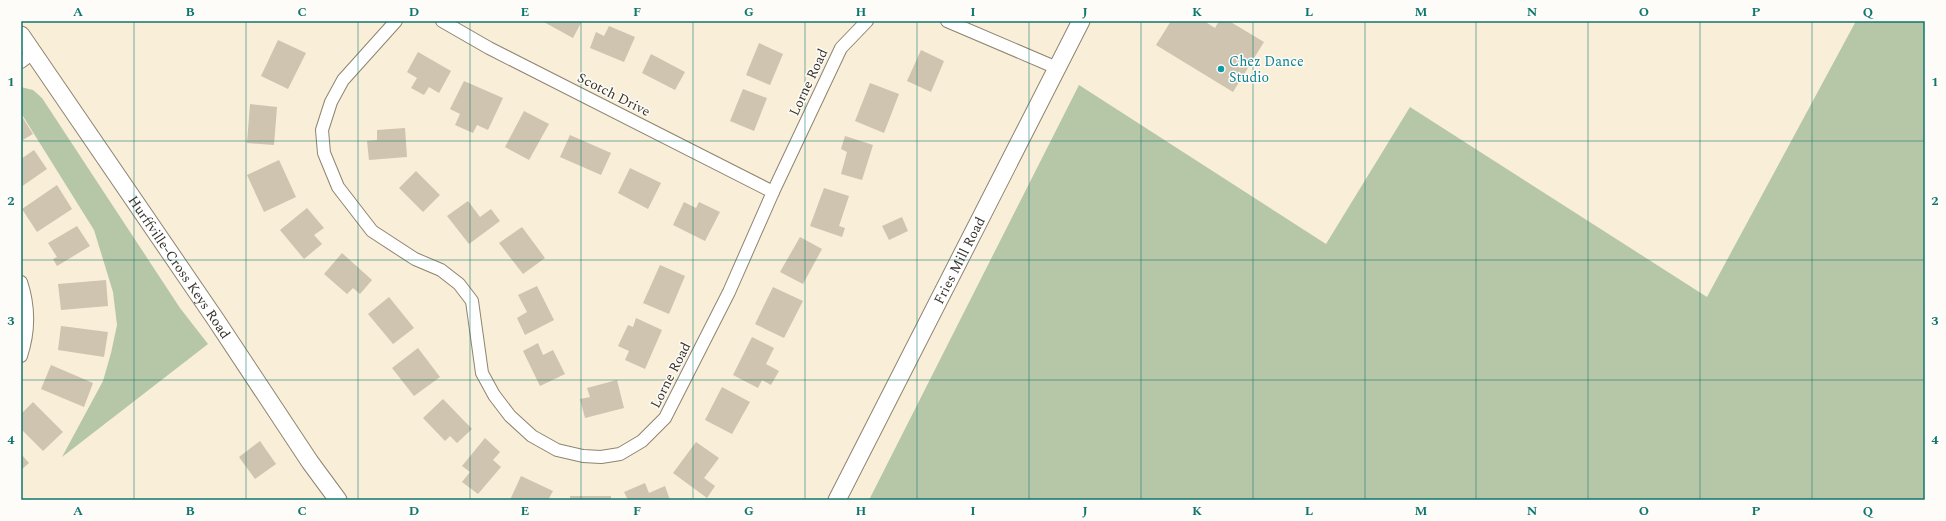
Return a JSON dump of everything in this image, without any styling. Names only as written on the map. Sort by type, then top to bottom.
[{"type":"main road","name":"Fries Mill Road","points":[[837,500],[1081,21]]},
{"type":"main road","name":"Hurffville-Cross Keys Road","points":[[21,35],[27,58],[216,320],[310,462],[338,500]]},
{"type":"street","name":"Lorne Road","points":[[396,21],[343,80],[331,102],[322,130],[324,153],[338,188],[372,231],[416,259],[441,270],[459,284],[472,301],[480,348],[482,373],[494,395],[510,416],[532,436],[558,450],[582,456],[601,457],[620,454],[642,441],[665,418],[729,292],[773,192],[841,48],[866,21]]},
{"type":"street","name":"Scotch Drive","points":[[442,21],[488,48],[773,192]]},
{"type":"street","points":[[947,21],[1057,68]]},
{"type":"street","points":[[21,282],[25,297],[27,328],[21,356]]},
{"type":"green space","points":[[1856,21],[1925,21],[1925,500],[869,500],[1079,85],[1326,244],[1410,107],[1707,297]]},
{"type":"green space","points":[[21,87],[33,90],[42,98],[180,308],[208,344],[62,457],[103,381],[117,325],[113,292],[94,230],[21,113]]},
{"type":"building","points":[[542,21],[582,21],[573,38]]},
{"type":"building","name":"Chez Dance Studio","points":[[1171,21],[1204,21],[1215,28],[1219,21],[1229,21],[1264,42],[1233,92],[1156,45]]},
{"type":"building","points":[[609,26],[635,37],[624,62],[590,48],[596,32],[604,36]]},
{"type":"building","points":[[278,40],[306,53],[288,89],[261,76]]},
{"type":"building","points":[[759,43],[783,54],[770,85],[746,75]]},
{"type":"building","points":[[921,50],[944,61],[931,92],[907,81]]},
{"type":"building","points":[[418,52],[451,71],[439,93],[429,87],[424,95],[411,88],[417,78],[407,72]]},
{"type":"building","points":[[651,54],[685,72],[675,90],[642,73]]},
{"type":"building","points":[[464,81],[503,98],[488,130],[477,125],[473,133],[455,125],[460,114],[450,109]]},
{"type":"building","points":[[870,83],[899,94],[884,133],[855,121]]},
{"type":"building","points":[[743,89],[767,98],[754,131],[730,121]]},
{"type":"building","points":[[250,104],[277,107],[274,145],[247,143]]},
{"type":"building","points":[[524,111],[549,124],[529,160],[505,147]]},
{"type":"building","points":[[21,115],[33,134],[21,141]]},
{"type":"building","points":[[405,128],[407,157],[369,160],[367,141],[377,140],[377,130]]},
{"type":"building","points":[[570,135],[611,153],[601,175],[560,157]]},
{"type":"building","points":[[845,136],[873,145],[862,180],[841,174],[847,152],[841,149]]},
{"type":"building","points":[[34,150],[47,169],[21,187],[21,159]]},
{"type":"building","points":[[279,160],[296,197],[264,212],[247,175]]},
{"type":"building","points":[[630,168],[661,183],[648,209],[618,193]]},
{"type":"building","points":[[416,171],[440,195],[423,212],[399,188]]},
{"type":"building","points":[[57,185],[72,209],[37,232],[22,209]]},
{"type":"building","points":[[824,188],[849,196],[839,226],[845,228],[842,237],[810,226]]},
{"type":"building","points":[[468,201],[480,217],[491,209],[500,221],[469,244],[447,216]]},
{"type":"building","points":[[684,202],[696,208],[699,202],[720,212],[705,241],[673,225]]},
{"type":"building","points":[[307,208],[324,228],[314,235],[322,244],[304,259],[280,230]]},
{"type":"building","points":[[902,217],[908,231],[889,240],[882,226]]},
{"type":"building","points":[[77,226],[90,246],[57,266],[53,259],[57,257],[48,243]]},
{"type":"building","points":[[522,227],[545,258],[523,274],[499,243]]},
{"type":"building","points":[[800,237],[822,249],[803,284],[780,272]]},
{"type":"building","points":[[342,253],[372,280],[360,294],[353,288],[347,294],[324,274]]},
{"type":"building","points":[[660,265],[685,276],[669,314],[643,303]]},
{"type":"building","points":[[106,280],[108,306],[61,310],[58,284]]},
{"type":"building","points":[[537,286],[554,320],[525,335],[517,318],[527,312],[518,295]]},
{"type":"building","points":[[773,287],[803,301],[784,338],[755,324]]},
{"type":"building","points":[[389,297],[414,328],[393,344],[368,314]]},
{"type":"building","points":[[636,318],[662,330],[645,369],[625,360],[629,351],[618,346],[628,325],[633,327]]},
{"type":"building","points":[[61,326],[108,332],[104,357],[58,350]]},
{"type":"building","points":[[752,337],[774,348],[766,364],[779,371],[771,385],[762,380],[758,388],[733,375]]},
{"type":"building","points":[[538,343],[543,355],[553,350],[565,374],[540,386],[523,351]]},
{"type":"building","points":[[418,348],[440,377],[414,396],[392,368]]},
{"type":"building","points":[[51,365],[93,383],[84,407],[41,389]]},
{"type":"building","points":[[617,380],[624,408],[585,418],[580,399],[590,397],[587,388]]},
{"type":"building","points":[[722,387],[750,402],[732,434],[705,420]]},
{"type":"building","points":[[443,399],[472,429],[457,443],[450,436],[445,441],[423,418]]},
{"type":"building","points":[[33,402],[63,432],[43,451],[21,429],[21,414]]},
{"type":"building","points":[[485,438],[500,452],[493,460],[501,467],[478,494],[462,482],[470,472],[462,466]]},
{"type":"building","points":[[260,441],[276,464],[255,479],[239,457]]},
{"type":"building","points":[[696,442],[719,458],[704,478],[715,486],[707,498],[673,473]]},
{"type":"building","points":[[21,454],[29,463],[21,470]]},
{"type":"building","points":[[521,476],[553,491],[548,500],[510,500]]},
{"type":"building","points":[[645,483],[649,493],[665,486],[670,500],[628,500],[624,492]]},
{"type":"building","points":[[570,496],[611,496],[611,500],[570,500]]},
{"type":"place","name":"Chez Dance Studio","points":[[1221,69]]}]
